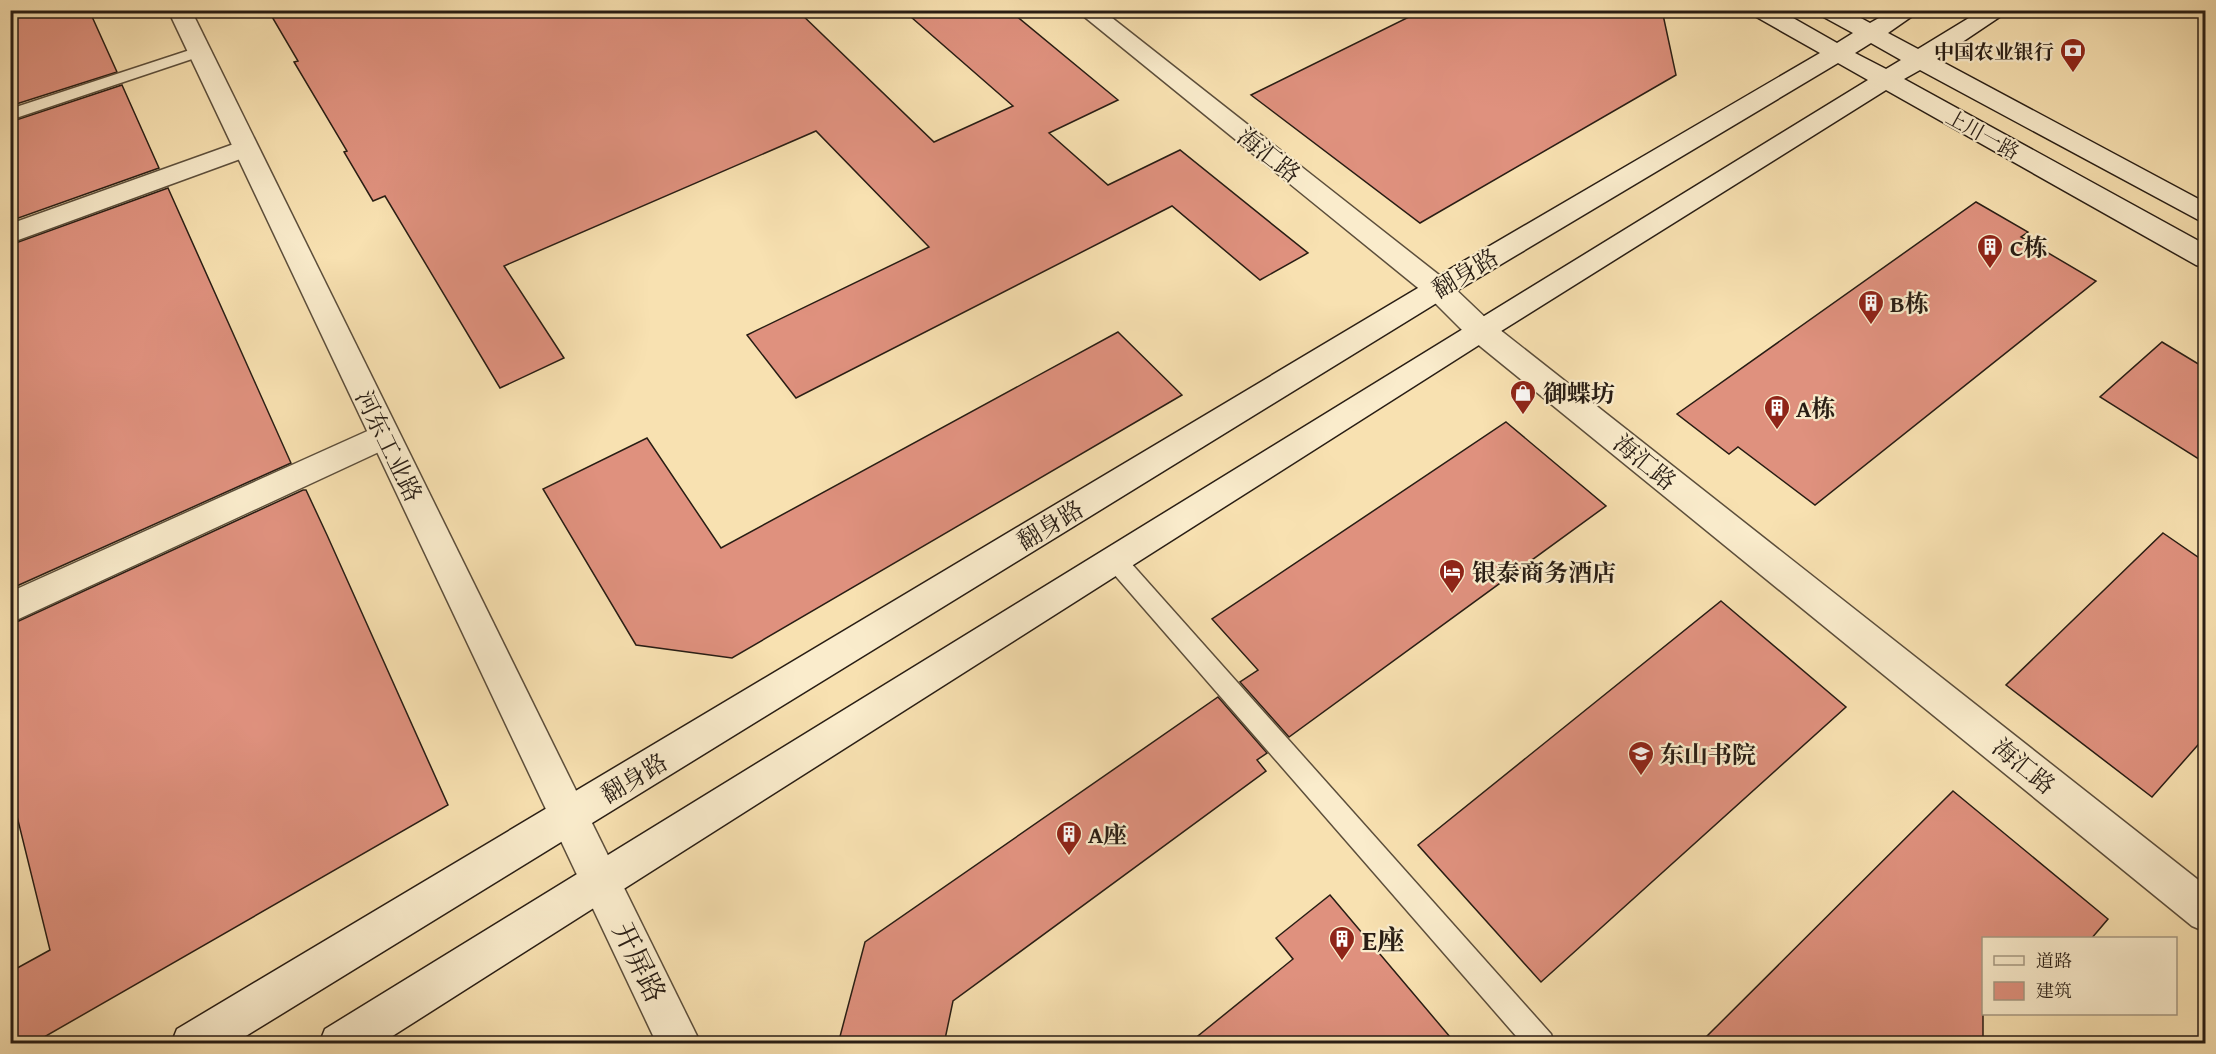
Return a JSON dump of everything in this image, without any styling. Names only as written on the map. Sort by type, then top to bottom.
[{"type":"main road","name":"河东工业路","points":[[179,10],[567,818],[600,882]]},
{"type":"main road","name":"海汇路","points":[[1087,10],[1438,289],[1480,330],[2205,912]]},
{"type":"main road","name":"上川一路","points":[[1828,10],[1860,22],[1919,60],[2205,215]]},
{"type":"main road","points":[[1860,22],[1878,13],[1900,10]]},
{"type":"main road","name":"翻身路","points":[[192,1044],[1438,289],[1838,53],[1860,22],[1910,10]]},
{"type":"main road","name":"上川一路","points":[[1763,11],[2205,258]]},
{"type":"main road","points":[[1763,11],[1783,28],[1796,45],[1798,60],[1793,74],[1779,87]]},
{"type":"main road","points":[[340,1044],[1480,330],[1988,17]]},
{"type":"main road","points":[[1988,17],[1957,52],[1963,68],[1978,86],[2001,104]]},
{"type":"main road","points":[[1828,115],[1853,106],[1882,104],[1913,108],[1974,129]]},
{"type":"main road","points":[[10,234],[245,148]]},
{"type":"main road","points":[[10,608],[383,436]]},
{"type":"main road","name":"开屏路","points":[[600,882],[680,1044]]},
{"type":"lane","points":[[10,116],[199,52]]},
{"type":"lane","points":[[1114,559],[1541,1044]]},
{"type":"building","points":[[10,10],[89,10],[117,72],[10,106]]},
{"type":"building","points":[[268,10],[797,10],[934,142],[1013,106],[903,10],[1009,10],[1118,100],[1049,133],[1108,185],[1180,150],[1308,253],[1260,280],[1172,206],[796,398],[747,335],[929,247],[816,131],[504,266],[564,358],[500,388],[385,196],[373,201],[344,152],[347,151],[294,62],[298,61]]},
{"type":"building","points":[[1423,10],[1662,10],[1676,75],[1420,223],[1251,95]]},
{"type":"building","points":[[122,85],[159,168],[10,221],[10,122]]},
{"type":"building","points":[[168,188],[291,463],[10,589],[10,245]]},
{"type":"building","points":[[1976,202],[2028,232],[2021,237],[2096,281],[1815,505],[1738,447],[1729,454],[1677,414]]},
{"type":"building","points":[[1118,332],[1182,395],[732,658],[636,645],[543,489],[647,438],[721,548]]},
{"type":"building","points":[[2162,342],[2205,368],[2205,463],[2100,397]]},
{"type":"building","points":[[1506,422],[1606,506],[1289,737],[1240,682],[1258,670],[1212,619]]},
{"type":"building","points":[[306,490],[327,535],[448,805],[32,1044],[10,1044],[10,972],[50,950],[10,788],[10,625]]},
{"type":"building","points":[[2163,533],[2205,562],[2205,737],[2152,797],[2006,685]]},
{"type":"building","points":[[1721,601],[1846,707],[1541,982],[1418,845]]},
{"type":"building","name":"A座","points":[[1218,697],[1267,753],[1257,760],[1266,771],[953,1001],[944,1044],[838,1044],[865,942]]},
{"type":"building","points":[[1953,791],[2108,919],[2093,937],[1982,937],[1983,1044],[1699,1044]]},
{"type":"building","name":"E座","points":[[1330,895],[1456,1044],[1188,1044],[1293,959],[1276,938]]},
{"type":"place","name":"中国农业银行","points":[[2073,74]]},
{"type":"place","name":"C栋","points":[[1990,270]]},
{"type":"place","name":"B栋","points":[[1871,326]]},
{"type":"place","name":"御蝶坊","points":[[1523,416]]},
{"type":"place","name":"A栋","points":[[1777,431]]},
{"type":"place","name":"银泰商务酒店","points":[[1452,595]]},
{"type":"place","name":"东山书院","points":[[1641,777]]},
{"type":"place","name":"A座","points":[[1069,857]]},
{"type":"place","name":"E座","points":[[1342,962]]}]
